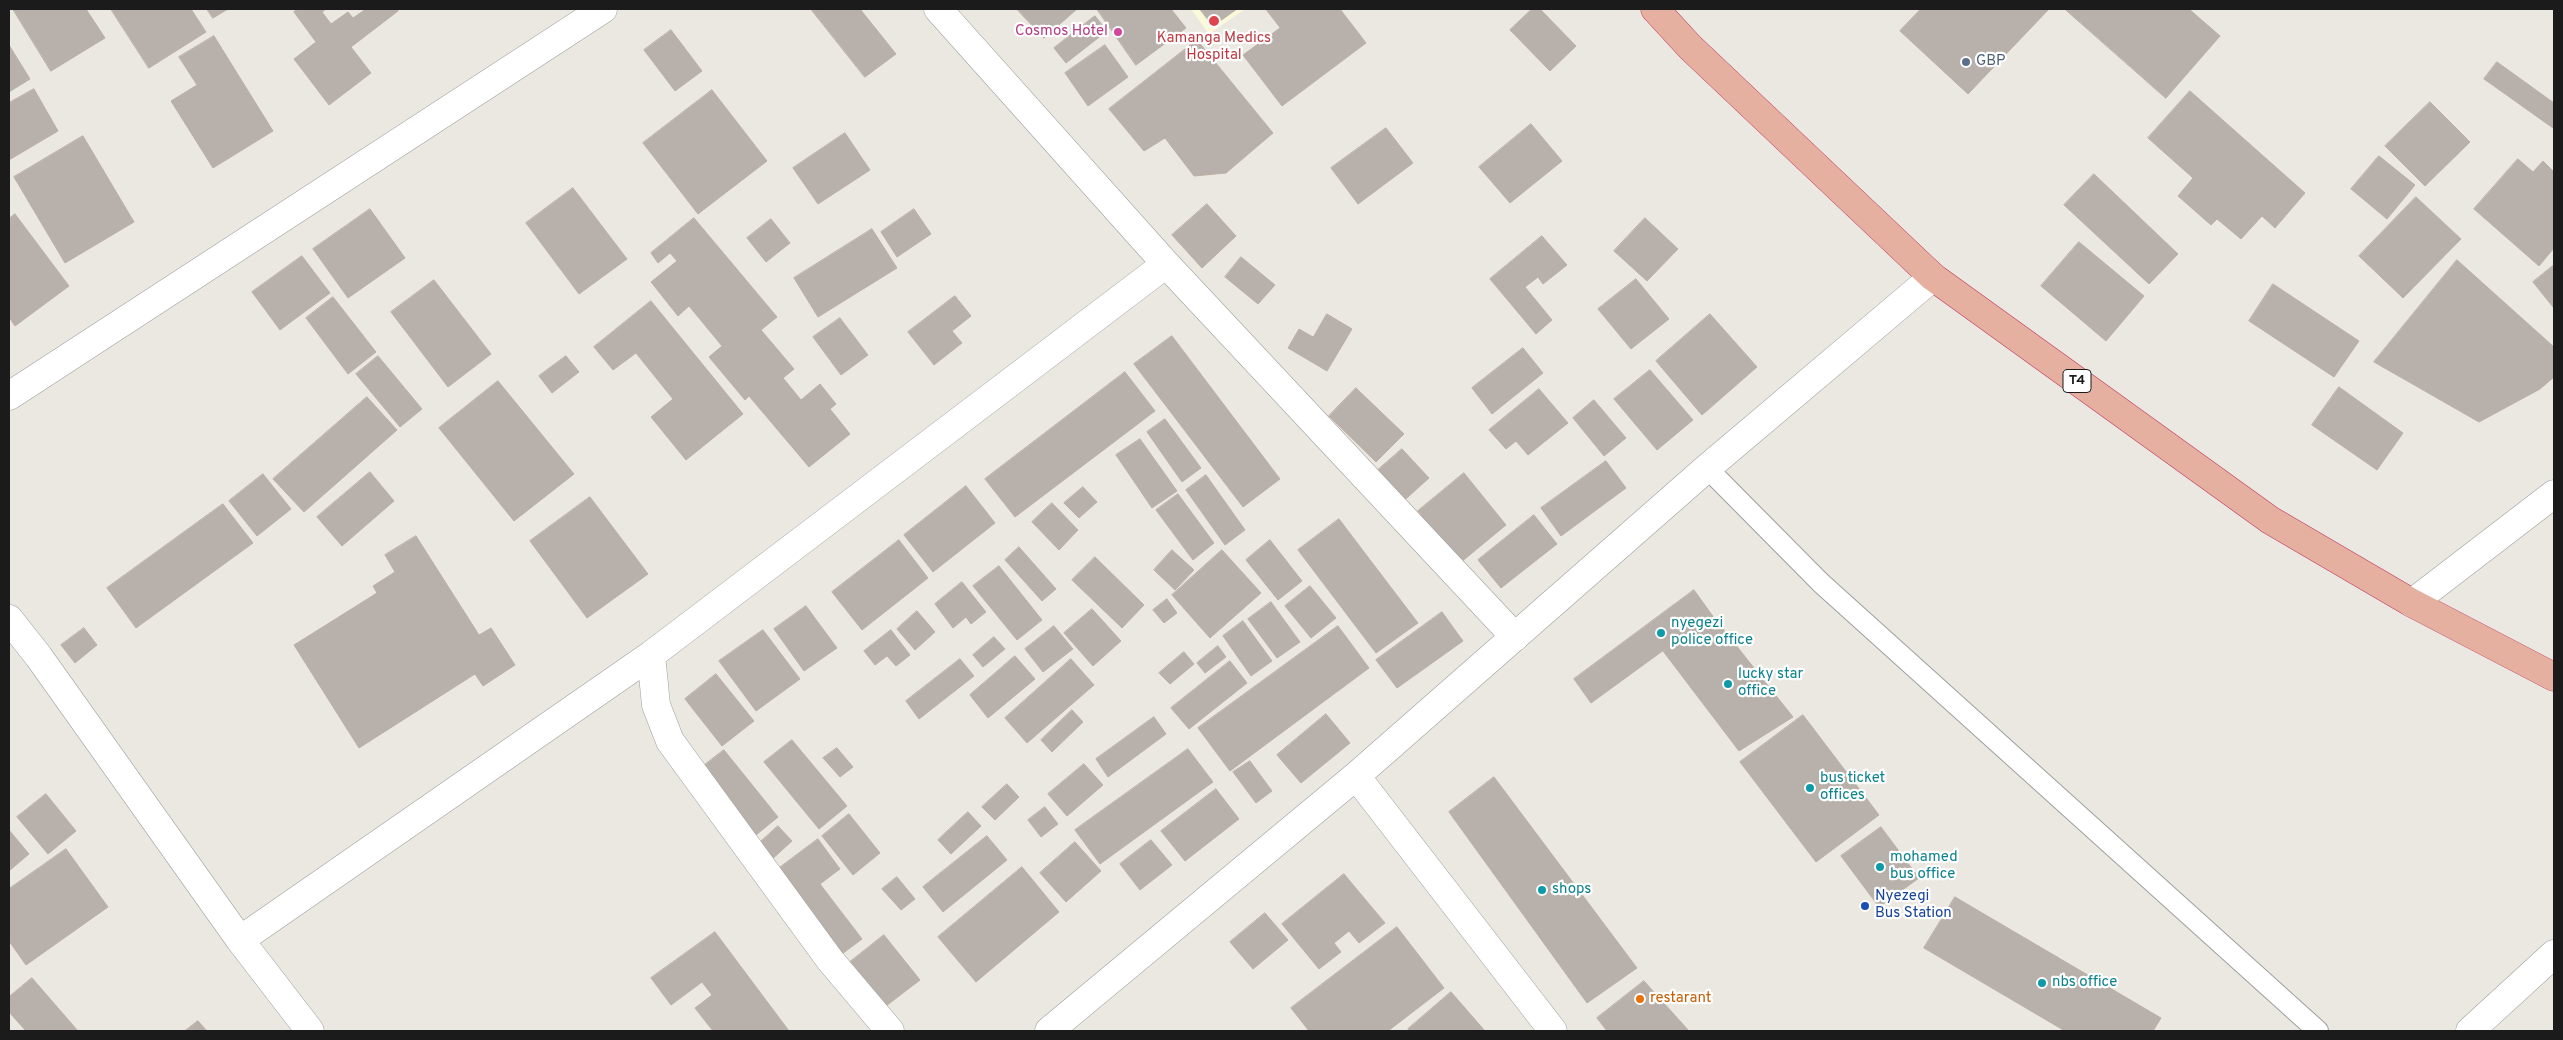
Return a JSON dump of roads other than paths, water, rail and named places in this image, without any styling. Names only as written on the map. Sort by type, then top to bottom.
[{"type":"highway","name":"T4","points":[[1655,9],[1690,47],[1933,277],[2270,520],[2412,603],[2554,677]]},
{"type":"street","points":[[9,396],[603,9]]},
{"type":"street","points":[[938,9],[1166,264],[1515,637]]},
{"type":"street","points":[[240,940],[651,655],[1166,264]]},
{"type":"street","points":[[1049,1031],[1356,776],[1707,468],[1933,277]]},
{"type":"street","points":[[2412,603],[2554,494]]},
{"type":"street","points":[[9,619],[39,657],[240,940],[310,1031]]},
{"type":"street","points":[[651,655],[656,705],[670,741],[830,960],[890,1031]]},
{"type":"street","points":[[1356,776],[1554,1031]]},
{"type":"street","points":[[2470,1031],[2554,954]]},
{"type":"lane","points":[[1707,468],[1821,583],[2318,1031]]},
{"type":"place","name":"Kamanga Medics Hospital","points":[[1214,21]]},
{"type":"place","name":"Cosmos Hotel","points":[[1118,32]]},
{"type":"place","name":"GBP","points":[[1966,62]]},
{"type":"place","name":"nyegezi police office","points":[[1661,633]]},
{"type":"place","name":"lucky star office","points":[[1728,684]]},
{"type":"place","name":"bus ticket offices","points":[[1810,788]]},
{"type":"place","name":"mohamed bus office","points":[[1880,867]]},
{"type":"place","name":"shops","points":[[1542,890]]},
{"type":"place","name":"Nyezegi Bus Station","points":[[1865,906]]},
{"type":"place","name":"nbs office","points":[[2042,983]]},
{"type":"place","name":"restarant","points":[[1640,999]]}]
